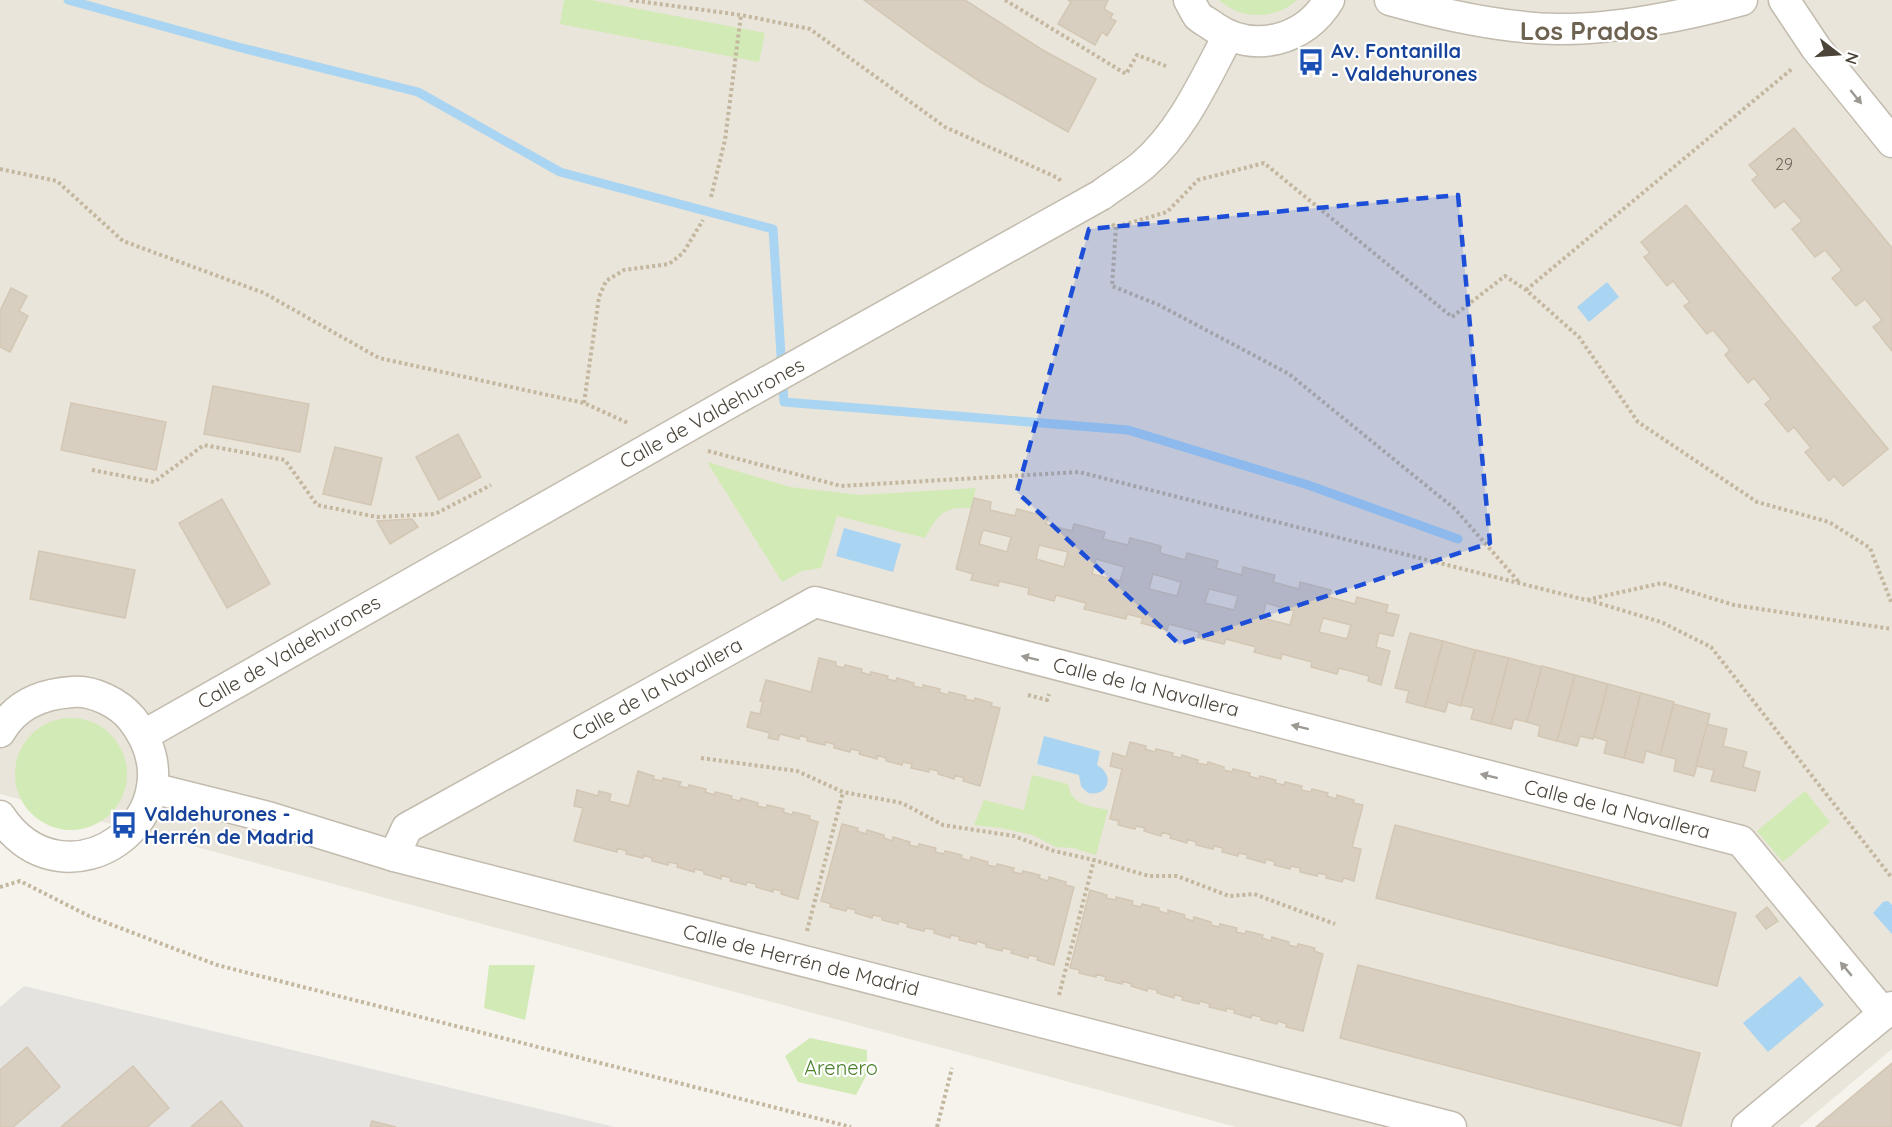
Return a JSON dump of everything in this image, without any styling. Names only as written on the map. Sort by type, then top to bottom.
[{"type":"street","points":[[1189,0],[1199,16],[1228,36],[1260,42],[1293,34],[1320,15],[1329,0]]},
{"type":"street","points":[[1390,0],[1488,23],[1557,29],[1625,24],[1718,7],[1742,0]]},
{"type":"street","points":[[1784,0],[1816,48],[1892,142]]},
{"type":"street","name":"Calle de Valdehurones","points":[[144,735],[738,398],[1104,208],[1170,134],[1193,102],[1228,36]]},
{"type":"street","name":"Calle de la Navallera","points":[[394,856],[407,828],[815,602],[1741,841],[1888,1011]]},
{"type":"street","points":[[0,732],[6,722],[26,704],[52,693],[79,691],[105,698],[128,713],[144,735],[153,761],[152,788],[144,813],[128,834],[106,849],[81,856],[55,855],[30,847],[3,828]]},
{"type":"street","name":"Calle de Herrén de Madrid","points":[[152,788],[268,817],[394,856],[1451,1127]]},
{"type":"street","points":[[1747,1127],[1888,1011]]},
{"type":"path","points":[[630,0],[741,15],[810,29],[945,127],[1058,178],[1066,185]]},
{"type":"path","points":[[1005,0],[1126,74],[1137,55],[1166,66]]},
{"type":"path","points":[[711,197],[725,140],[741,15]]},
{"type":"path","points":[[1526,290],[1816,48]]},
{"type":"path","points":[[1116,227],[1167,212],[1198,180],[1264,163],[1452,317],[1505,276],[1526,290],[1579,337],[1638,422],[1758,502],[1829,522],[1870,548],[1892,604]]},
{"type":"path","points":[[0,169],[57,181],[123,241],[264,293],[379,358],[584,402],[664,439],[841,486],[1079,472],[1586,600],[1661,622],[1711,647],[1892,878]]},
{"type":"path","points":[[1104,208],[1116,227],[1112,286],[1158,305],[1288,374],[1455,509],[1520,583]]},
{"type":"path","points":[[584,402],[599,297],[606,281],[624,270],[669,264],[683,253],[703,220]]},
{"type":"path","points":[[92,470],[154,482],[204,446],[285,460],[317,505],[377,517],[435,514],[491,485]]},
{"type":"path","points":[[1586,600],[1662,583],[1734,605],[1892,628]]},
{"type":"path","points":[[701,758],[797,771],[843,792],[902,804],[943,825],[1014,836],[1054,851],[1149,876],[1177,876],[1229,896],[1254,894],[1335,924]]},
{"type":"path","points":[[800,959],[843,792]]},
{"type":"path","points":[[1052,1024],[1094,860]]},
{"type":"path","points":[[0,887],[20,881],[89,915],[217,965],[851,1127]]},
{"type":"path","points":[[937,1127],[952,1068]]},
{"type":"highlighted area","points":[[1458,195],[1490,543],[1179,644],[1017,492],[1089,229]]},
{"type":"shaded area","points":[[0,0],[1892,0],[1892,1049],[1799,1127],[1236,1127],[0,794]]},
{"type":"shaded area","points":[[24,986],[615,1127],[0,1127],[0,1007]]},
{"type":"green space","points":[[564,0],[591,0],[765,33],[759,62],[560,24]]},
{"type":"green space","points":[[1219,0],[1297,0],[1279,11],[1258,15],[1237,11]]},
{"type":"green space","points":[[707,462],[790,487],[860,495],[976,488],[971,508],[954,509],[942,514],[925,538],[837,516],[821,568],[802,571],[782,582]]},
{"type":"green space","points":[[71,718],[92,722],[110,735],[123,753],[127,774],[123,795],[110,813],[92,826],[71,830],[50,826],[32,813],[19,795],[15,774],[19,753],[32,735],[50,722]]},
{"type":"green space","points":[[1032,775],[1068,784],[1077,801],[1108,810],[1096,855],[1073,848],[1056,847],[1033,835],[974,825],[984,800],[1024,810]]},
{"type":"green space","points":[[1805,791],[1830,822],[1783,862],[1757,831]]},
{"type":"green space","points":[[489,965],[535,965],[525,1020],[484,1008]]},
{"type":"green space","name":"Arenero","points":[[810,1038],[867,1050],[867,1074],[856,1095],[798,1082],[785,1056]]},
{"type":"water","points":[[1607,282],[1619,297],[1589,322],[1577,307]]},
{"type":"water","points":[[844,528],[901,544],[893,572],[836,556]]},
{"type":"water","points":[[1044,736],[1100,751],[1097,765],[1103,769],[1108,779],[1105,789],[1101,792],[1088,793],[1081,786],[1079,775],[1037,764]]},
{"type":"water","points":[[1888,901],[1892,905],[1892,934],[1873,913],[1883,902]]},
{"type":"water","points":[[1800,976],[1824,1005],[1768,1052],[1743,1023]]},
{"type":"building","points":[[864,0],[965,0],[1041,49],[1096,79],[1068,132],[982,83]]},
{"type":"building","points":[[1068,0],[1108,0],[1104,9],[1113,14],[1110,18],[1116,21],[1107,36],[1102,32],[1095,45],[1058,24],[1071,2]]},
{"type":"building","points":[[1794,128],[1892,248],[1892,351],[1873,327],[1882,320],[1865,299],[1856,306],[1832,278],[1842,270],[1825,250],[1815,257],[1792,229],[1802,221],[1784,201],[1775,208],[1752,180],[1758,175],[1749,165]]},
{"type":"building","points":[[1686,205],[1888,449],[1843,486],[1834,476],[1829,481],[1805,452],[1811,448],[1794,427],[1788,432],[1765,404],[1771,399],[1754,378],[1748,383],[1725,355],[1730,350],[1713,330],[1707,334],[1684,306],[1690,302],[1673,281],[1667,286],[1644,257],[1650,253],[1641,242]]},
{"type":"building","points":[[11,288],[27,296],[19,311],[28,316],[10,352],[0,347],[0,311]]},
{"type":"building","points":[[213,386],[309,404],[300,452],[204,434]]},
{"type":"building","points":[[71,403],[166,422],[156,470],[61,450]]},
{"type":"building","points":[[458,434],[481,477],[439,500],[416,457]]},
{"type":"building","points":[[335,447],[382,458],[371,505],[323,494]]},
{"type":"building","points":[[974,498],[991,502],[990,510],[1015,516],[1017,509],[1048,517],[1046,524],[1072,531],[1074,524],[1105,532],[1103,539],[1128,545],[1130,538],[1161,546],[1160,553],[1185,560],[1187,553],[1218,561],[1216,568],[1242,575],[1243,567],[1275,575],[1273,582],[1299,589],[1300,582],[1331,590],[1329,597],[1355,604],[1357,597],[1388,605],[1386,612],[1399,615],[1393,636],[1379,633],[1376,647],[1390,651],[1381,685],[1368,681],[1369,676],[1339,668],[1337,674],[1311,667],[1312,662],[1282,654],[1281,659],[1254,652],[1256,647],[1226,639],[1224,644],[1198,638],[1199,632],[1169,624],[1167,630],[1141,623],[1143,618],[1127,614],[1126,619],[1084,609],[1086,603],[1056,595],[1054,601],[1028,594],[1029,588],[999,581],[998,586],[971,580],[973,574],[956,569]],"holes":[[[983,530],[1011,537],[1007,552],[979,544]],[[1039,545],[1068,552],[1064,567],[1036,559]],[[1096,559],[1124,567],[1120,581],[1092,574]],[[1153,574],[1181,582],[1177,596],[1149,589]],[[1209,589],[1238,596],[1234,610],[1205,603]],[[1266,603],[1294,611],[1290,625],[1262,618]],[[1323,618],[1351,625],[1347,639],[1319,632]]]},
{"type":"building","points":[[222,499],[270,584],[227,608],[179,523]]},
{"type":"building","points":[[412,519],[418,527],[390,544],[377,521]]},
{"type":"building","points":[[39,551],[135,570],[125,618],[30,599]]},
{"type":"building","points":[[1410,633],[1443,641],[1425,707],[1406,702],[1409,691],[1395,688]]},
{"type":"building","points":[[1443,641],[1475,650],[1461,706],[1448,702],[1445,712],[1425,707]]},
{"type":"building","points":[[1476,650],[1509,658],[1491,724],[1471,719],[1474,708],[1461,705]]},
{"type":"building","points":[[819,658],[836,662],[836,666],[844,668],[845,665],[862,669],[861,672],[870,675],[871,672],[888,676],[887,679],[896,681],[897,678],[914,683],[913,686],[923,688],[923,685],[940,689],[939,692],[948,695],[949,692],[966,696],[965,699],[974,701],[975,698],[1000,708],[980,786],[963,781],[964,778],[955,775],[954,779],[938,774],[938,771],[929,769],[929,772],[911,768],[912,764],[903,762],[902,765],[886,761],[886,758],[877,755],[877,759],[859,754],[860,751],[851,749],[850,752],[834,748],[834,744],[825,742],[825,745],[807,741],[808,738],[800,735],[799,739],[780,734],[778,740],[768,738],[770,733],[747,727],[751,712],[760,714],[763,701],[760,701],[766,680],[811,692]]},
{"type":"building","points":[[1509,658],[1542,667],[1527,722],[1514,719],[1511,729],[1491,724]]},
{"type":"building","points":[[1542,666],[1575,675],[1557,741],[1538,736],[1540,726],[1527,722]]},
{"type":"building","points":[[1575,675],[1608,684],[1593,739],[1580,736],[1577,746],[1557,741]]},
{"type":"building","points":[[1608,684],[1641,693],[1624,758],[1604,753],[1607,741],[1594,737]]},
{"type":"building","points":[[1641,693],[1674,702],[1660,755],[1646,751],[1643,763],[1624,758]]},
{"type":"building","points":[[1674,704],[1710,714],[1694,776],[1674,771],[1676,759],[1660,755]]},
{"type":"building","points":[[1707,724],[1727,729],[1723,746],[1747,752],[1743,767],[1760,772],[1755,791],[1711,781],[1714,770],[1696,766]]},
{"type":"building","points":[[1130,742],[1146,746],[1145,749],[1155,752],[1156,749],[1173,753],[1172,756],[1181,758],[1182,755],[1198,760],[1197,763],[1207,765],[1208,762],[1224,767],[1224,770],[1232,772],[1233,769],[1250,773],[1249,776],[1259,779],[1260,776],[1276,780],[1275,783],[1284,785],[1285,782],[1302,786],[1301,790],[1311,792],[1312,789],[1328,793],[1327,796],[1336,799],[1337,795],[1363,805],[1352,847],[1361,849],[1354,881],[1344,878],[1342,882],[1326,878],[1327,875],[1318,873],[1317,876],[1300,872],[1300,868],[1291,866],[1290,869],[1274,865],[1275,862],[1266,859],[1265,863],[1247,858],[1248,855],[1239,853],[1238,856],[1222,852],[1223,848],[1214,846],[1213,849],[1196,845],[1196,842],[1187,839],[1187,843],[1170,838],[1171,835],[1162,832],[1161,836],[1144,831],[1145,828],[1136,826],[1135,829],[1118,825],[1119,821],[1110,819],[1122,769],[1110,766],[1113,753],[1126,757]]},
{"type":"building","points":[[638,771],[654,776],[653,779],[662,781],[663,778],[681,782],[679,786],[688,788],[689,785],[706,789],[705,792],[715,795],[715,792],[732,796],[731,799],[740,801],[741,798],[758,803],[757,806],[766,808],[767,805],[784,809],[783,812],[810,816],[809,819],[818,822],[798,899],[781,894],[782,891],[773,889],[773,892],[756,887],[756,884],[747,882],[746,885],[730,881],[731,878],[721,875],[721,879],[695,869],[694,872],[677,867],[678,864],[669,862],[668,865],[652,861],[652,858],[644,855],[643,858],[626,854],[627,851],[617,848],[617,852],[574,841],[583,808],[574,806],[577,790],[598,796],[599,791],[611,794],[609,801],[629,806]]},
{"type":"building","points":[[842,824],[858,828],[857,831],[866,834],[867,830],[884,835],[884,838],[892,841],[893,837],[910,842],[909,845],[918,847],[919,844],[936,848],[935,852],[944,854],[945,851],[962,855],[961,858],[970,861],[971,857],[988,862],[987,865],[996,867],[997,864],[1014,868],[1013,872],[1022,874],[1023,871],[1040,875],[1039,878],[1048,881],[1049,877],[1074,887],[1054,965],[1037,960],[1038,957],[1029,955],[1028,958],[1011,953],[1012,950],[1003,948],[1002,951],[986,947],[986,944],[977,941],[976,944],[959,940],[960,937],[951,935],[950,938],[934,933],[935,930],[925,928],[924,931],[907,927],[908,924],[899,921],[898,924],[882,920],[882,917],[873,915],[872,918],[855,913],[856,910],[847,908],[846,911],[830,907],[831,904],[821,901]]},
{"type":"building","points":[[1395,825],[1736,913],[1717,986],[1376,898]]},
{"type":"building","points":[[1090,890],[1107,895],[1106,898],[1116,900],[1116,897],[1133,901],[1132,905],[1141,907],[1142,904],[1159,908],[1159,911],[1168,914],[1168,910],[1185,915],[1184,918],[1193,921],[1194,917],[1211,922],[1211,925],[1219,927],[1220,924],[1237,928],[1236,932],[1245,934],[1246,931],[1263,935],[1262,938],[1271,941],[1272,937],[1289,942],[1288,945],[1297,947],[1298,944],[1315,948],[1314,951],[1323,954],[1303,1031],[1286,1027],[1287,1024],[1278,1021],[1277,1024],[1252,1015],[1251,1018],[1234,1013],[1235,1010],[1226,1008],[1226,1011],[1209,1007],[1210,1004],[1200,1001],[1199,1004],[1182,1000],[1183,997],[1174,994],[1174,998],[1157,993],[1157,990],[1148,988],[1147,991],[1122,981],[1122,984],[1105,980],[1106,977],[1079,973],[1080,970],[1070,968]]},
{"type":"building","points":[[1767,907],[1778,921],[1766,929],[1756,916]]},
{"type":"building","points":[[1358,965],[1700,1053],[1681,1126],[1340,1038]]},
{"type":"building","points":[[27,1047],[60,1087],[13,1127],[0,1127],[0,1070]]},
{"type":"building","points":[[1892,1063],[1892,1127],[1816,1127]]},
{"type":"building","points":[[133,1066],[169,1108],[147,1127],[61,1127]]},
{"type":"building","points":[[221,1101],[243,1127],[191,1127]]},
{"type":"building","points":[[372,1121],[396,1127],[370,1127]]},
{"type":"waterway","points":[[68,0],[238,47],[418,92],[560,172],[773,229],[784,402],[1128,430],[1308,485],[1458,539]]},
{"type":"place","name":"Av. Fontanilla - Valdehurones","points":[[1311,62]]},
{"type":"place","name":"Valdehurones - Herrén de Madrid","points":[[124,825]]},
{"type":"district","name":"Los Prados","points":[[1589,31]]}]
